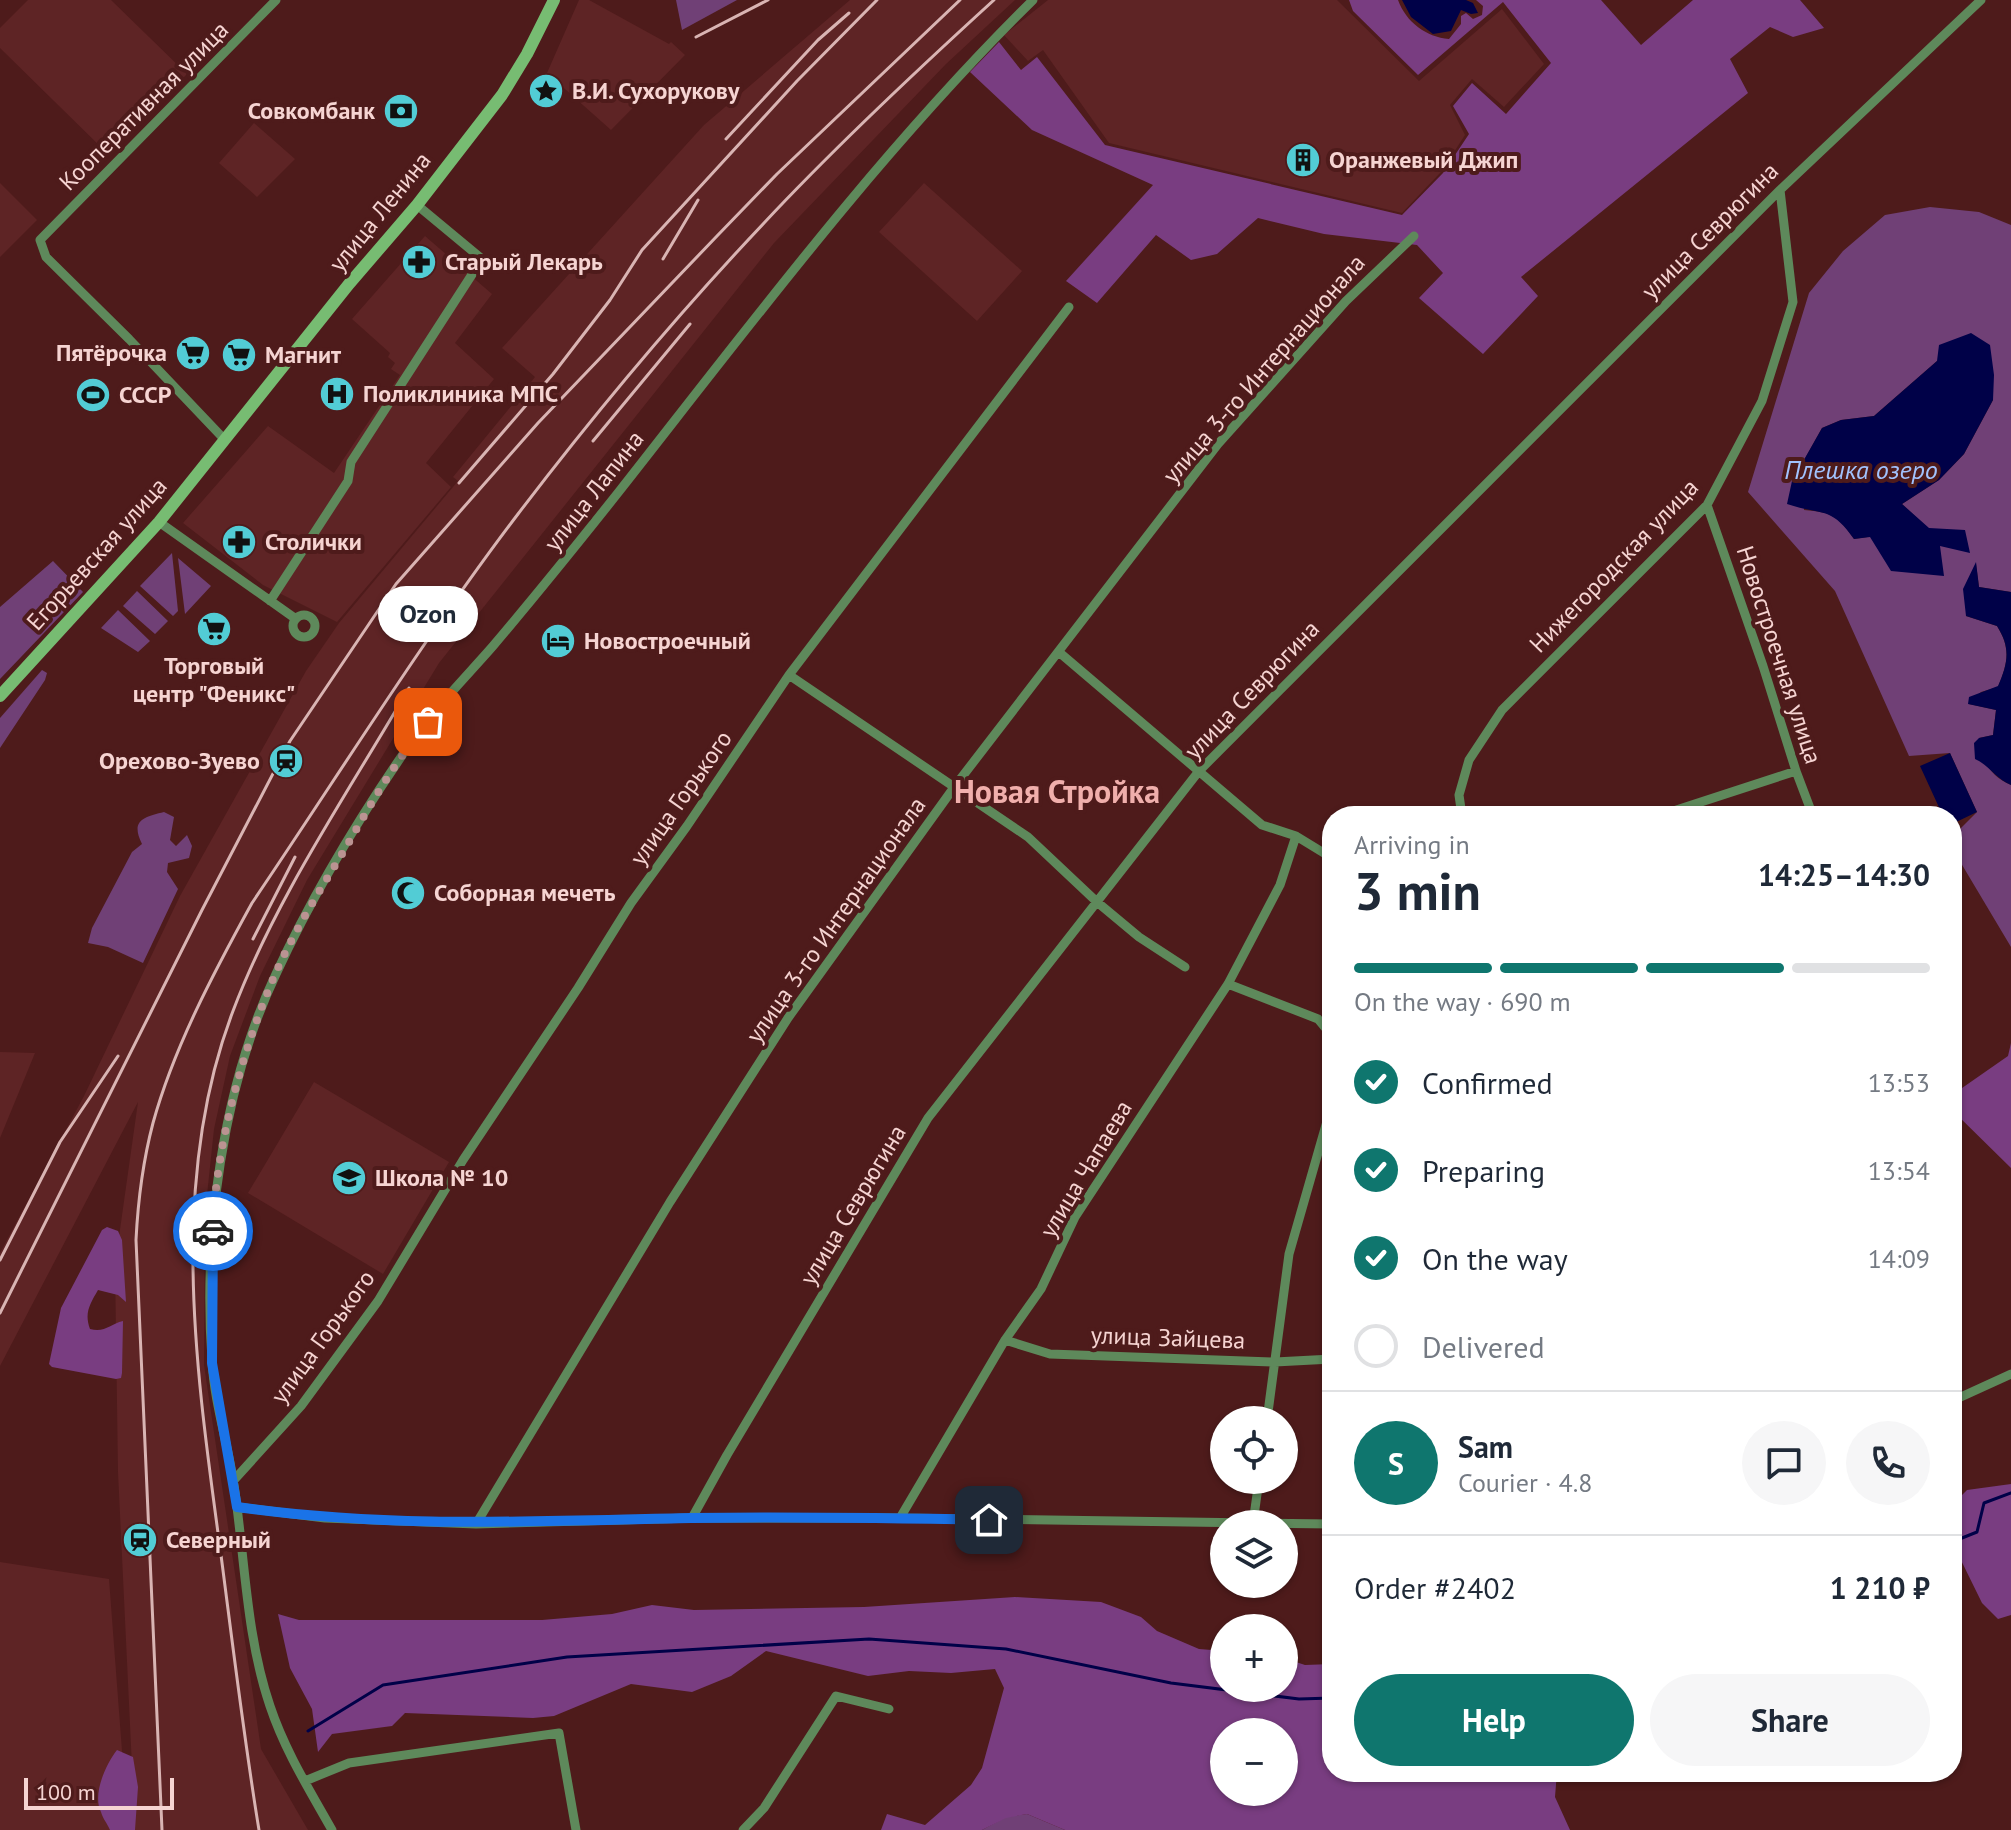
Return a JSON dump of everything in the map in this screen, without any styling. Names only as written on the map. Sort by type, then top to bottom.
[{"type":"main road","name":"улица Ленина","points":[[224,439],[417,205],[502,95],[554,0]]},
{"type":"main road","name":"Егорьевская улица","points":[[0,696],[159,522],[224,439]]},
{"type":"street","name":"Кооперативная улица","points":[[224,439],[46,257],[40,240],[276,0]]},
{"type":"street","name":"улица Лапина","points":[[332,1830],[287,1751],[259,1668],[234,1480],[212,1363],[213,1218],[226,1132],[247,1049],[275,976],[360,823],[413,740],[551,578],[893,148],[974,58],[1033,0]]},
{"type":"street","name":"улица Севрюгина","points":[[692,1518],[928,1118],[1199,771],[1780,190],[1981,0]]},
{"type":"street","name":"Нижегородская улица","points":[[1461,806],[1459,795],[1469,760],[1502,710],[1707,505],[1762,401],[1793,302],[1780,190]]},
{"type":"street","points":[[270,601],[348,481],[351,462],[482,259],[417,205]]},
{"type":"street","name":"улица 3-го Интернационала","points":[[476,1524],[670,1202],[788,1018],[955,786],[1218,444],[1346,301],[1414,236]]},
{"type":"street","name":"улица Горького","points":[[234,1480],[301,1406],[378,1301],[463,1160],[631,903],[789,675],[1069,307]]},
{"type":"street","name":"Новостроечная улица","points":[[1707,505],[1809,806]]},
{"type":"street","points":[[159,522],[296,619]]},
{"type":"street","points":[[1060,653],[1262,825],[1296,836],[1322,852]]},
{"type":"street","points":[[789,675],[1028,837],[1139,937],[1185,967]]},
{"type":"street","points":[[1689,806],[1796,771]]},
{"type":"street","name":"улица Чапаева","points":[[900,1518],[1005,1340],[1041,1289],[1075,1217],[1228,984],[1280,885],[1296,836]]},
{"type":"street","points":[[1228,984],[1318,1019],[1322,1024]]},
{"type":"street","points":[[1269,1406],[1289,1254],[1322,1139]]},
{"type":"street","name":"улица Зайцева","points":[[1005,1340],[1050,1354],[1275,1362],[1322,1360]]},
{"type":"street","points":[[1962,1396],[2011,1374]]},
{"type":"street","points":[[237,1507],[325,1518],[476,1524],[692,1518],[1210,1522]]},
{"type":"street","points":[[1298,1524],[1322,1524]]},
{"type":"street","points":[[743,1830],[764,1808],[836,1696],[889,1709]]},
{"type":"street","points":[[305,1781],[349,1763],[559,1733],[576,1830]]},
{"type":"shaded area","points":[[28,0],[111,0],[187,74],[108,154],[0,48],[0,28]]},
{"type":"shaded area","points":[[579,0],[589,0],[669,44],[671,42],[685,55],[611,130],[547,73]]},
{"type":"shaded area","points":[[676,0],[737,0],[682,30]]},
{"type":"shaded area","points":[[850,0],[1015,0],[946,64],[774,243],[439,663],[307,880],[260,976],[230,1056],[214,1129],[205,1214],[204,1365],[261,1749],[308,1830],[135,1830],[118,1472],[115,1265],[138,1102],[0,1366],[0,1253],[84,1096],[180,896],[306,671],[339,623],[458,481],[453,477],[535,377],[502,348],[704,125]]},
{"type":"shaded area","points":[[1048,0],[1337,0],[1419,81],[1502,9],[1544,64],[1504,107],[1472,79],[1450,105],[1465,135],[1441,172],[1402,213],[1109,143],[1043,50],[1028,61],[1004,35]]},
{"type":"shaded area","points":[[1349,0],[1398,0],[1406,15],[1418,27],[1432,35],[1449,39],[1461,24],[1461,16],[1466,13],[1473,19],[1482,15],[1483,6],[1476,0],[1601,0],[1641,45],[1693,0],[1800,0],[1824,28],[1793,37],[1770,27],[1730,59],[1748,93],[1521,277],[1538,296],[1483,354],[1419,298],[1443,273],[1417,245],[1324,234],[1258,218],[1217,254],[1191,260],[1156,235],[1097,303],[1066,281],[1153,185],[1032,130],[970,72],[999,42],[1021,70],[1037,57],[1105,145],[1402,215],[1443,173],[1469,134],[1453,106],[1472,83],[1506,114],[1551,63],[1503,2],[1418,75],[1353,11]]},
{"type":"shaded area","points":[[254,123],[295,159],[257,197],[219,163]]},
{"type":"shaded area","points":[[0,183],[37,220],[0,257]]},
{"type":"shaded area","points":[[924,183],[1022,271],[977,321],[879,232]]},
{"type":"shaded area","points":[[1930,207],[1979,212],[2011,225],[2011,592],[1979,587],[1976,564],[1966,616],[1997,626],[2006,649],[2006,663],[1998,687],[1981,692],[1969,704],[1996,710],[1993,735],[1979,738],[1988,766],[1997,777],[2011,785],[2011,947],[1962,865],[1962,827],[1977,812],[1950,753],[1909,756],[1835,591],[1748,492],[1809,293],[1843,251],[1885,215]],"holes":[[[1937,361],[1993,400],[1964,454],[1939,480],[1902,504],[1928,528],[1854,539],[1834,517],[1804,510],[1803,462],[1822,428],[1841,420],[1874,416]]]},
{"type":"shaded area","points":[[425,236],[492,294],[455,343],[494,379],[426,463],[451,487],[337,622],[263,585],[183,523],[268,426],[334,473],[400,375],[391,369],[395,363],[388,357],[390,353],[352,319]]},
{"type":"shaded area","points":[[172,553],[178,611],[173,616],[140,586]]},
{"type":"shaded area","points":[[178,558],[211,586],[185,614]]},
{"type":"shaded area","points":[[53,561],[83,592],[0,679],[0,607]]},
{"type":"shaded area","points":[[137,591],[168,621],[155,634],[123,606]]},
{"type":"shaded area","points":[[118,610],[150,641],[138,652],[101,628]]},
{"type":"shaded area","points":[[42,670],[47,673],[45,680],[0,748],[0,718]]},
{"type":"shaded area","points":[[164,812],[174,817],[170,840],[176,846],[187,835],[192,846],[189,858],[168,863],[167,872],[178,889],[143,963],[108,947],[88,943],[92,928],[132,852],[142,844],[138,825],[145,818]]},
{"type":"shaded area","points":[[2011,1043],[2011,1168],[1962,1120],[1962,1088],[2008,1056]]},
{"type":"shaded area","points":[[0,1052],[35,1053],[0,1138]]},
{"type":"shaded area","name":"Школа № 10","points":[[314,1082],[449,1162],[383,1274],[248,1193]]},
{"type":"shaded area","points":[[107,1227],[118,1231],[122,1240],[126,1302],[118,1295],[98,1290],[90,1304],[88,1318],[90,1329],[95,1330],[123,1321],[122,1373],[121,1378],[116,1379],[49,1364],[61,1308],[102,1230]]},
{"type":"shaded area","points":[[2011,1484],[2011,1615],[1998,1619],[1982,1603],[1962,1562],[1962,1495],[1967,1490]]},
{"type":"shaded area","points":[[0,1562],[109,1579],[128,1830],[0,1830]]},
{"type":"shaded area","points":[[1015,1597],[1101,1602],[1141,1617],[1157,1631],[1199,1649],[1210,1650],[1210,1702],[1298,1702],[1298,1663],[1322,1664],[1322,1782],[1556,1782],[1555,1797],[1570,1830],[1065,1830],[1027,1814],[1006,1818],[982,1830],[881,1830],[887,1814],[925,1825],[971,1785],[982,1768],[1004,1688],[995,1669],[951,1673],[909,1671],[868,1676],[766,1651],[731,1676],[692,1692],[631,1684],[554,1716],[533,1718],[405,1713],[392,1726],[332,1734],[318,1752],[312,1709],[290,1668],[278,1614],[299,1620],[542,1620],[612,1614],[652,1605],[694,1610],[864,1607]]},
{"type":"shaded area","points":[[117,1750],[133,1757],[138,1787],[135,1830],[110,1830],[99,1805],[102,1780]]},
{"type":"shaded area","points":[[1027,1814],[1065,1830],[982,1830],[1006,1817]]},
{"type":"water","points":[[1402,0],[1466,0],[1473,3],[1478,13],[1461,10],[1451,31],[1433,34],[1411,17]]},
{"type":"water","name":"Плешка озеро","points":[[1971,333],[1990,345],[1993,400],[1964,454],[1939,480],[1902,504],[1929,528],[1965,530],[1970,553],[1940,546],[1944,576],[1891,571],[1870,537],[1854,539],[1831,516],[1787,504],[1792,481],[1822,428],[1841,420],[1874,416],[1937,361],[1939,345]]},
{"type":"water","points":[[1976,562],[1979,587],[2011,592],[2011,785],[1975,759],[1974,743],[1979,738],[1993,735],[1996,710],[1968,704],[1969,697],[1998,686],[2006,656],[1997,626],[1966,616],[1963,589]]},
{"type":"water","points":[[1950,753],[1977,812],[1962,819],[1962,806],[1938,806],[1920,766]]},
{"type":"waterway","points":[[1962,1538],[1977,1532],[1984,1503],[2011,1493]]},
{"type":"waterway","points":[[308,1731],[383,1685],[567,1657],[869,1639],[1006,1649],[1171,1683],[1299,1699],[1322,1698]]},
{"type":"railway","points":[[696,37],[768,0]]},
{"type":"railway","points":[[459,483],[553,374],[610,300],[642,250],[797,81],[877,0]]},
{"type":"railway","points":[[0,1313],[290,741],[396,584],[538,423],[717,236],[777,174],[960,0]]},
{"type":"railway","points":[[162,1830],[136,1240],[146,1152],[153,1123],[172,1066],[196,1010],[252,903],[449,609],[547,476],[668,329],[764,223],[877,109],[994,0]]},
{"type":"railway","points":[[726,139],[818,40],[849,13]]},
{"type":"railway","points":[[663,259],[698,200]]},
{"type":"railway","points":[[593,441],[690,324]]},
{"type":"railway","points":[[259,1830],[203,1419],[197,1350],[193,1281],[194,1212],[200,1144],[213,1077],[233,1011],[250,969],[292,886],[409,688]]},
{"type":"railway","points":[[253,939],[295,857]]},
{"type":"railway","points":[[0,1260],[60,1142],[118,1056]]},
{"type":"way so far","points":[[213,1231],[226,1132],[247,1049],[275,976],[360,823],[428,722]]},
{"type":"place","name":"В.И. Сухорукову","points":[[546,91]]},
{"type":"place","name":"Совкомбанк","points":[[401,111]]},
{"type":"place","name":"Оранжевый Джип","points":[[1303,160]]},
{"type":"place","name":"Старый Лекарь","points":[[419,262]]},
{"type":"place","name":"Пятёрочка","points":[[193,353]]},
{"type":"place","name":"Магнит","points":[[239,355]]},
{"type":"place","name":"Поликлиника МПС","points":[[337,394]]},
{"type":"place","name":"СССР","points":[[93,395]]},
{"type":"place","name":"Столички","points":[[239,542]]},
{"type":"place","name":"Торговый центр \"Феникс\"","points":[[214,629]]},
{"type":"place","name":"Новостроечный","points":[[558,641]]},
{"type":"place","name":"Ozon","points":[[428,722]]},
{"type":"place","name":"Орехово-Зуево","points":[[286,761]]},
{"type":"place","name":"Соборная мечеть","points":[[408,893]]},
{"type":"place","name":"Школа № 10","points":[[349,1178]]},
{"type":"place","name":"Северный","points":[[140,1540]]},
{"type":"district","name":"Новая Стройка","points":[[1057,792]]},
{"type":"route","points":[[213,1231],[212,1363],[237,1507],[325,1518],[476,1524],[692,1518],[989,1520]]}]
